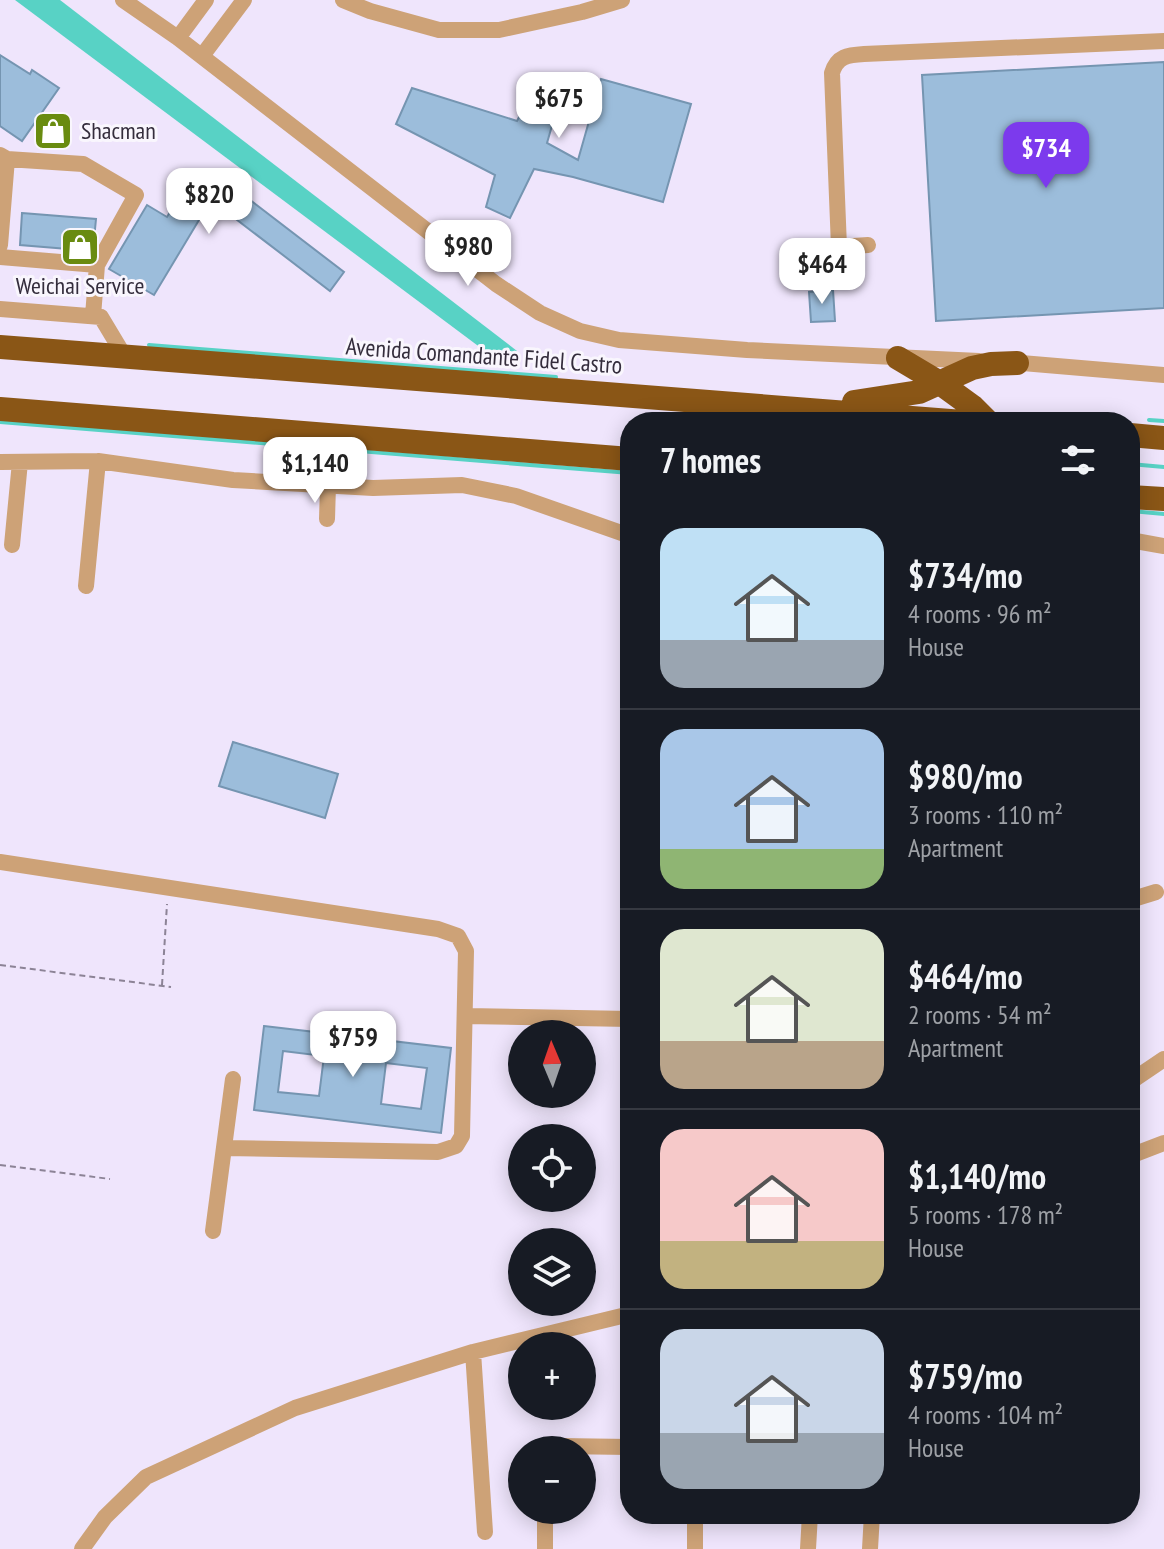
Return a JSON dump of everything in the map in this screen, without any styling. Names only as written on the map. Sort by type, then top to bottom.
[{"type":"highway","name":"Avenida Comandante Fidel Castro","points":[[0,347],[886,412]]},
{"type":"highway","points":[[898,358],[940,383],[970,412]]},
{"type":"highway","points":[[779,406],[838,404],[897,397],[919,392],[972,368],[1017,363]]},
{"type":"highway","points":[[974,412],[970,380],[991,364]]},
{"type":"highway","points":[[0,409],[620,458]]},
{"type":"highway","points":[[1140,436],[1164,438]]},
{"type":"highway","points":[[1140,498],[1164,499]]},
{"type":"street","points":[[123,0],[202,56],[496,284],[540,313],[580,331],[619,340],[747,350],[1017,363],[1164,375]]},
{"type":"street","points":[[178,38],[206,0]]},
{"type":"street","points":[[202,56],[244,0]]},
{"type":"street","points":[[343,0],[370,11],[439,30],[499,30],[622,0]]},
{"type":"street","points":[[868,245],[839,247],[832,73],[834,64],[842,58],[853,55],[1164,41]]},
{"type":"street","points":[[0,245],[4,157],[83,164],[136,195],[97,265],[93,316]]},
{"type":"street","points":[[0,257],[97,265]]},
{"type":"street","points":[[0,309],[101,317],[125,357]]},
{"type":"street","points":[[86,586],[98,461]]},
{"type":"street","points":[[0,462],[98,461],[233,480],[328,486],[462,485],[516,496],[620,532]]},
{"type":"street","points":[[12,545],[20,462]]},
{"type":"street","points":[[327,519],[328,486]]},
{"type":"street","points":[[404,487],[410,505]]},
{"type":"street","points":[[1140,542],[1164,546]]},
{"type":"street","points":[[0,862],[438,929],[458,936],[466,951],[466,1016],[462,1136],[456,1146],[438,1152],[224,1148]]},
{"type":"street","points":[[1140,897],[1156,892]]},
{"type":"street","points":[[466,1016],[620,1019]]},
{"type":"street","points":[[1140,1075],[1164,1059]]},
{"type":"street","points":[[213,1231],[233,1079]]},
{"type":"street","points":[[1140,1152],[1164,1143]]},
{"type":"street","points":[[82,1549],[105,1517],[146,1477],[295,1408],[473,1352],[620,1316]]},
{"type":"street","points":[[473,1352],[485,1532]]},
{"type":"street","points":[[596,1447],[620,1447]]},
{"type":"street","points":[[545,1524],[545,1549]]},
{"type":"street","points":[[695,1524],[695,1549]]},
{"type":"street","points":[[808,1549],[809,1524]]},
{"type":"street","points":[[870,1549],[871,1524]]},
{"type":"path","points":[[161,986],[167,904]]},
{"type":"path","points":[[0,965],[171,987]]},
{"type":"path","points":[[0,1165],[110,1179]]},
{"type":"shaded area","points":[[15,0],[60,0],[517,351],[505,366]]},
{"type":"building","points":[[0,55],[30,74],[32,70],[59,88],[22,141],[0,126]]},
{"type":"building","points":[[1164,62],[1164,308],[936,321],[922,75]]},
{"type":"building","points":[[541,75],[564,84],[547,143],[578,160],[601,79],[691,104],[663,202],[534,169],[510,218],[486,207],[495,175],[396,124],[412,88],[517,121]]},
{"type":"building","points":[[211,170],[344,272],[330,291],[211,200],[154,295],[109,269],[147,205],[167,217],[187,184],[196,190]]},
{"type":"building","points":[[22,213],[96,219],[93,250],[20,245]]},
{"type":"building","points":[[833,290],[835,321],[811,322],[809,292]]},
{"type":"building","points":[[233,742],[338,774],[325,818],[219,786]]},
{"type":"building","points":[[264,1026],[451,1048],[441,1133],[254,1110]],"holes":[[[283,1051],[324,1056],[319,1096],[278,1092]],[[386,1063],[427,1068],[421,1109],[381,1104]]]},
{"type":"waterway","points":[[149,345],[556,377]]},
{"type":"waterway","points":[[1149,420],[1164,421]]},
{"type":"waterway","points":[[0,422],[620,472]]},
{"type":"waterway","points":[[1140,465],[1164,467]]},
{"type":"waterway","points":[[1140,512],[1164,514]]},
{"type":"place","name":"Shacman","points":[[53,131]]},
{"type":"place","name":"Weichai Service","points":[[80,247]]}]
